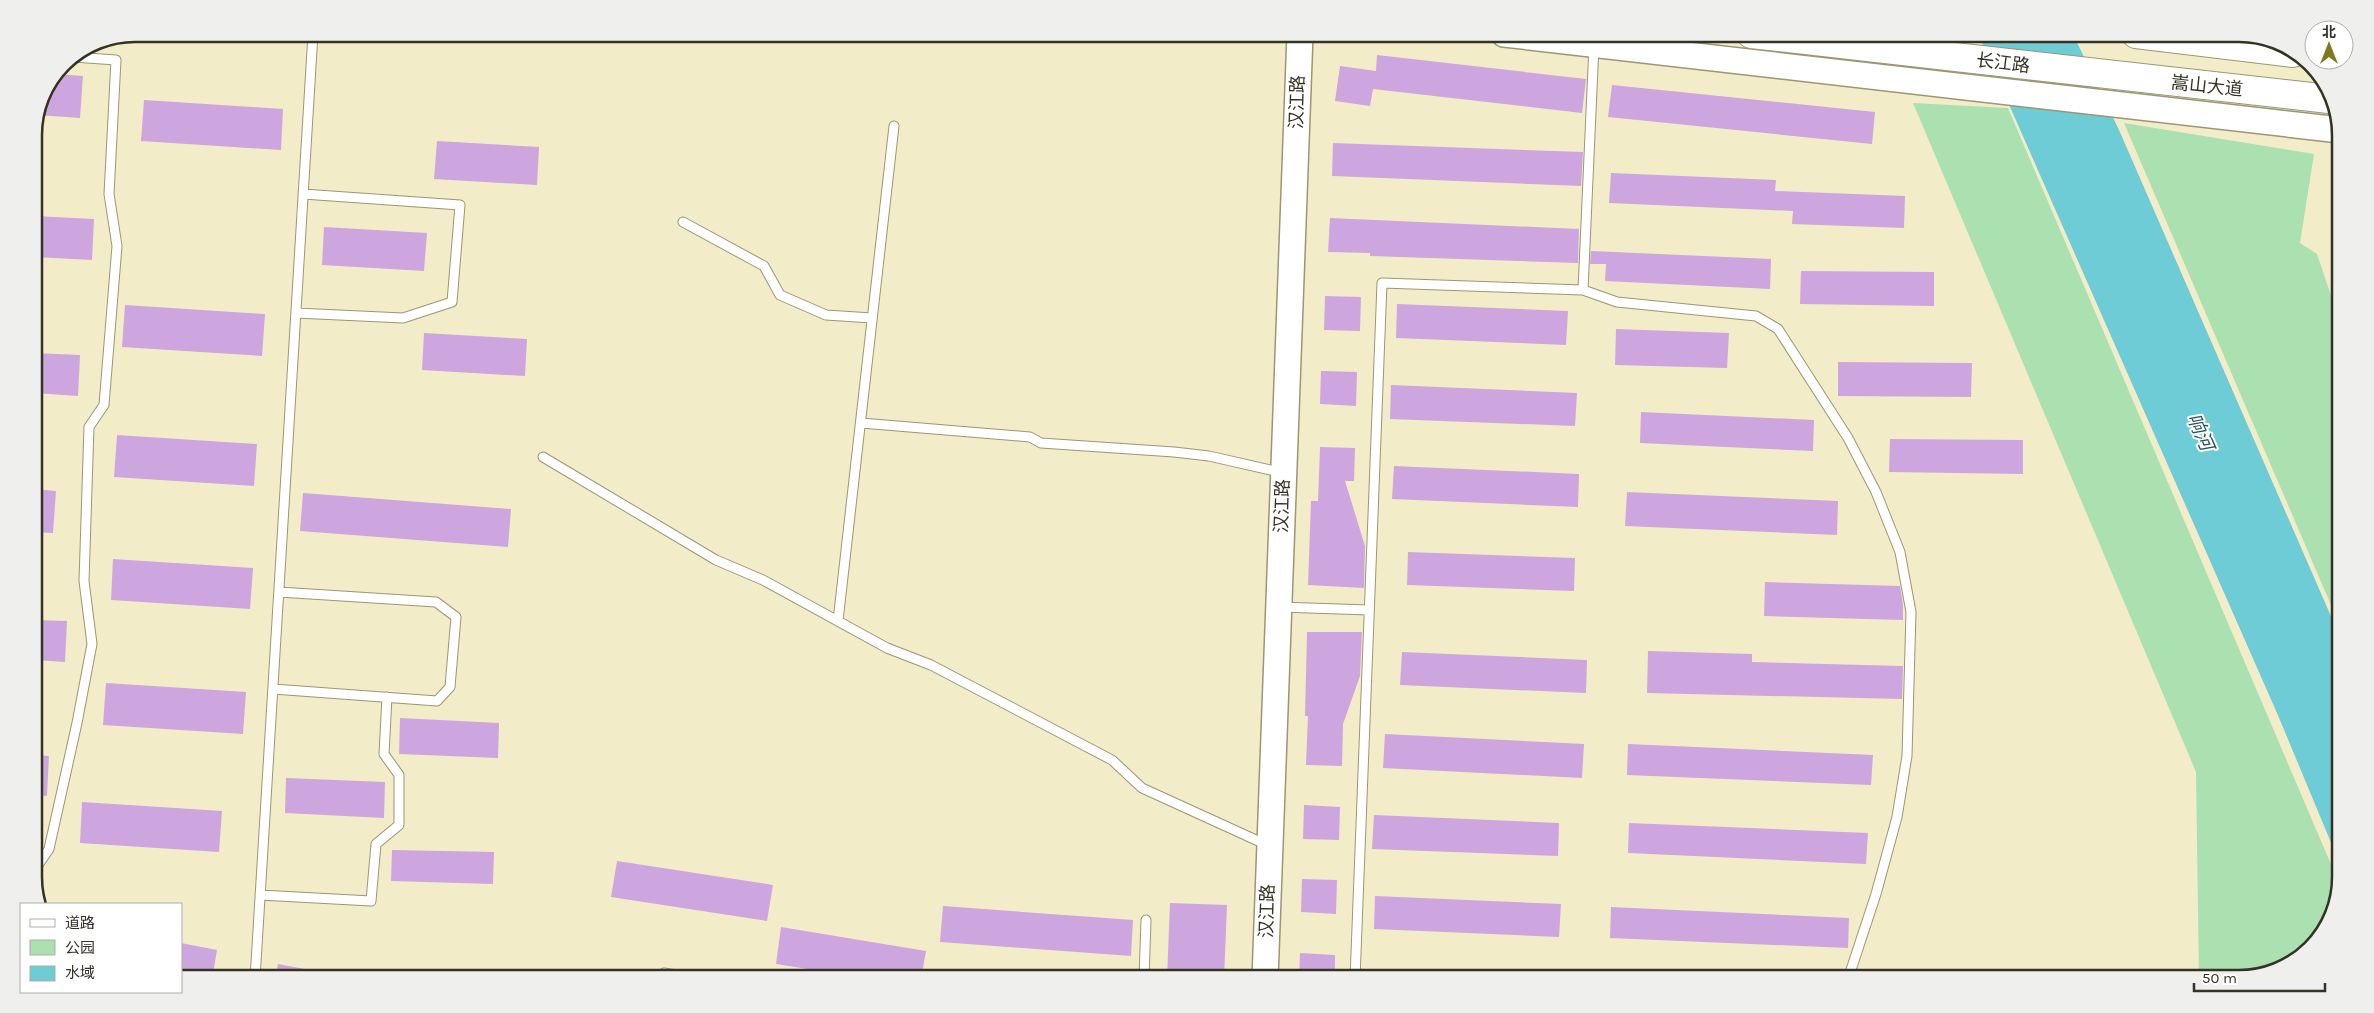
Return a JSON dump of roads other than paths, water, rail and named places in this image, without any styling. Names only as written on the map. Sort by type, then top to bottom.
[{"type":"main road","name":"长江路","points":[[1820,42],[2084,73]]},
{"type":"main road","points":[[2202,42],[2276,51]]},
{"type":"main road","name":"嵩山大道","points":[[2084,73],[2323,98]]},
{"type":"street","name":"汉江路","points":[[1265,970],[1300,42]]},
{"type":"street","points":[[1620,42],[2331,129]]},
{"type":"lane","points":[[256,970],[312,42]]},
{"type":"lane","points":[[1583,290],[1595,42]]},
{"type":"lane","points":[[43,858],[49,849],[77,723],[92,644],[84,581],[90,427],[104,405],[117,246],[109,194],[116,60],[84,58]]},
{"type":"lane","points":[[838,622],[894,126]]},
{"type":"lane","points":[[296,313],[403,318],[452,302],[460,205],[303,194]]},
{"type":"lane","points":[[683,222],[764,266],[780,295],[826,315],[872,318]]},
{"type":"lane","points":[[1355,970],[1382,283],[1583,290],[1617,302],[1756,316],[1778,329],[1848,438],[1876,492],[1900,552],[1911,612],[1907,756],[1897,817],[1876,894],[1851,970]]},
{"type":"lane","points":[[861,423],[1030,436],[1040,443],[1209,456],[1283,473]]},
{"type":"lane","points":[[543,457],[716,560],[763,580],[887,648],[931,665],[1112,760],[1142,788],[1270,846]]},
{"type":"lane","points":[[273,689],[438,701],[450,687],[456,617],[436,602],[279,592]]},
{"type":"lane","points":[[1278,607],[1369,610]]},
{"type":"lane","points":[[260,895],[371,901],[376,844],[399,825],[399,774],[384,754],[387,697]]},
{"type":"lane","points":[[1144,970],[1146,920]]},
{"type":"water","name":"响河","points":[[1982,42],[2077,42],[2119,130],[2332,618],[2332,845],[2277,713]]}]
